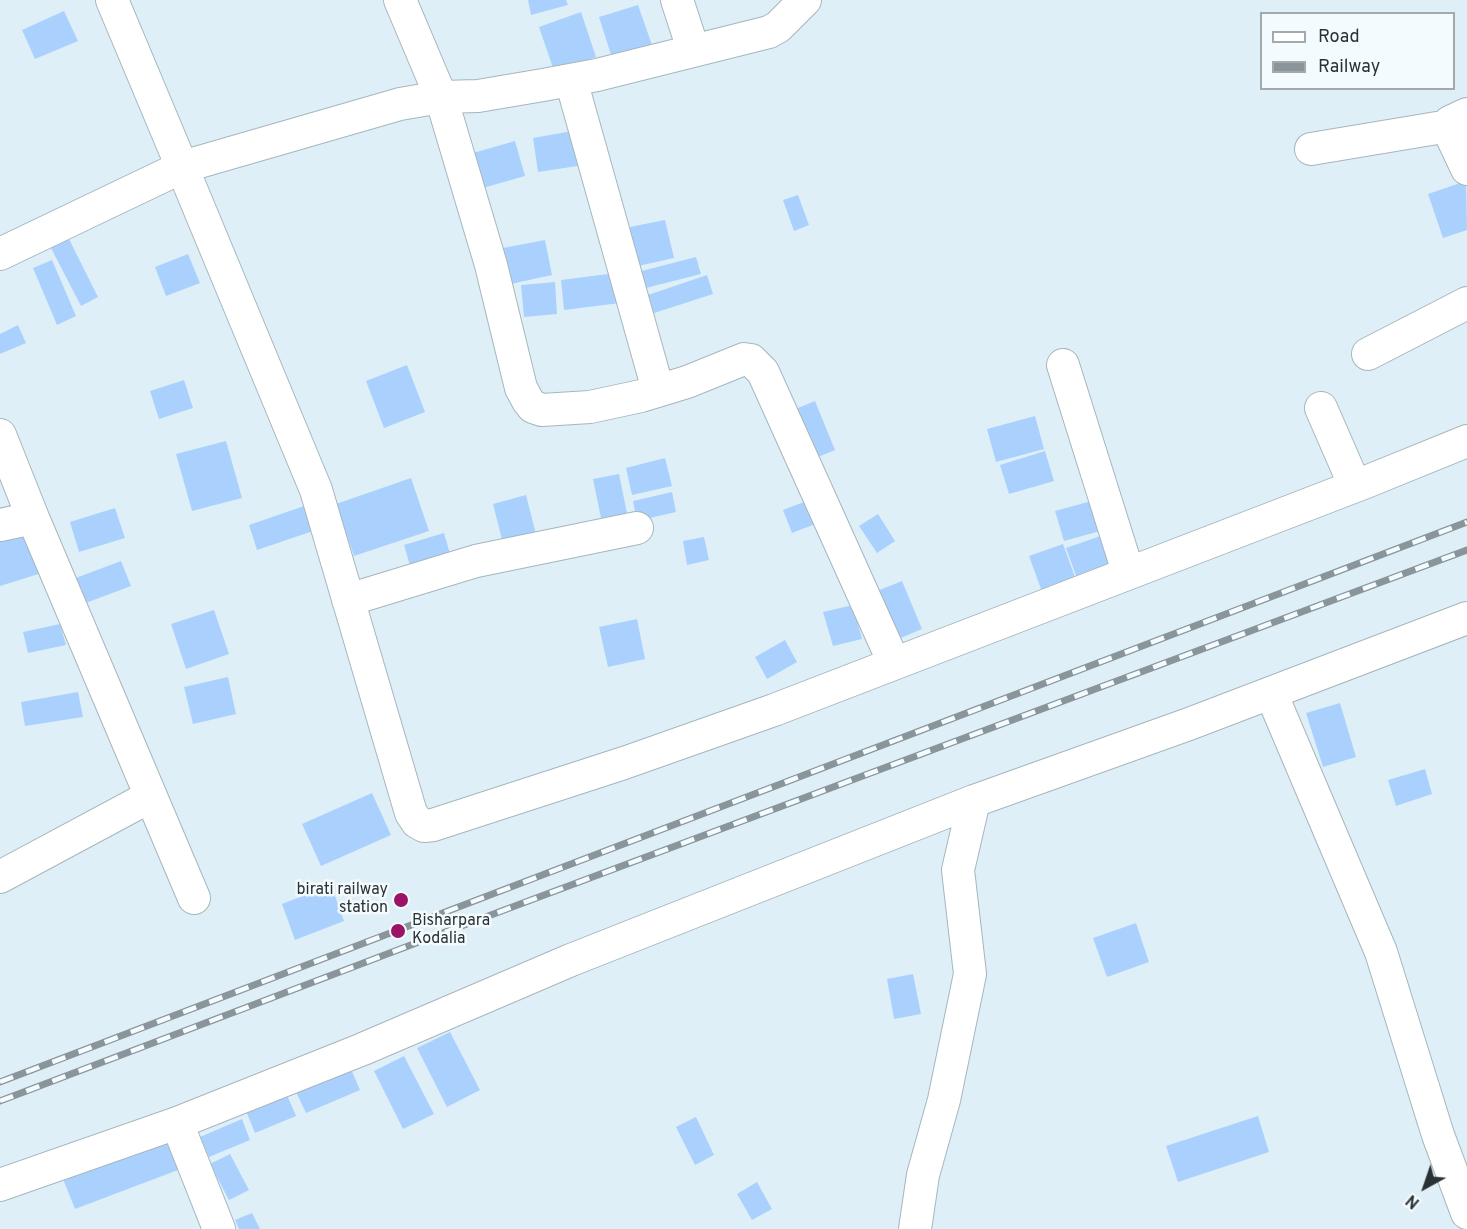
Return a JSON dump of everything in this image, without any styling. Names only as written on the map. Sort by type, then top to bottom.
[{"type":"street","points":[[112,0],[316,490],[411,813],[417,822],[424,826],[624,763],[774,710],[1467,441]]},
{"type":"street","points":[[400,0],[441,97],[491,265],[521,388],[528,401],[533,407],[542,410],[590,407],[687,382],[744,359],[751,360],[758,365],[764,372],[894,663]]},
{"type":"street","points":[[677,0],[693,49]]},
{"type":"street","points":[[0,254],[182,166],[400,104],[441,97],[478,96],[571,80],[769,32],[778,27],[805,0]]},
{"type":"street","points":[[571,80],[658,390]]},
{"type":"street","points":[[1311,149],[1458,120]]},
{"type":"street","points":[[1458,120],[1449,131],[1467,170]]},
{"type":"street","points":[[1368,354],[1467,303]]},
{"type":"street","points":[[1063,364],[1128,572]]},
{"type":"street","points":[[1320,408],[1355,486]]},
{"type":"street","points":[[0,435],[194,898]]},
{"type":"street","points":[[0,525],[33,518]]},
{"type":"street","points":[[348,600],[476,561],[637,528]]},
{"type":"street","points":[[0,1185],[177,1123],[363,1049],[571,960],[974,801],[1189,724],[1467,618]]},
{"type":"street","points":[[1271,693],[1381,952],[1438,1135],[1467,1213]]},
{"type":"street","points":[[0,877],[151,796]]},
{"type":"street","points":[[915,1229],[923,1175],[944,1100],[970,974],[958,870],[974,801]]},
{"type":"street","points":[[177,1123],[219,1229]]},
{"type":"building","points":[[528,0],[566,0],[568,5],[531,15]]},
{"type":"building","points":[[638,5],[652,45],[612,58],[599,17]]},
{"type":"building","points":[[64,11],[78,41],[35,59],[22,30]]},
{"type":"building","points":[[581,12],[596,57],[554,71],[539,27]]},
{"type":"building","points":[[578,130],[584,165],[538,172],[533,138]]},
{"type":"building","points":[[515,141],[525,176],[483,188],[473,153]]},
{"type":"building","points":[[1466,181],[1467,230],[1443,238],[1428,194]]},
{"type":"building","points":[[798,195],[809,225],[794,231],[783,200]]},
{"type":"building","points":[[665,220],[674,258],[629,268],[620,229]]},
{"type":"building","points":[[69,239],[98,297],[81,306],[51,248]]},
{"type":"building","points":[[545,240],[552,275],[511,284],[503,248]]},
{"type":"building","points":[[188,254],[200,283],[166,296],[155,267]]},
{"type":"building","points":[[696,257],[701,274],[638,290],[634,273]]},
{"type":"building","points":[[52,260],[76,316],[57,325],[33,268]]},
{"type":"building","points":[[616,273],[620,303],[564,310],[561,280]]},
{"type":"building","points":[[707,275],[713,294],[645,316],[639,298]]},
{"type":"building","points":[[555,282],[557,314],[524,317],[521,285]]},
{"type":"building","points":[[18,325],[26,343],[0,354],[0,334]]},
{"type":"building","points":[[407,365],[425,412],[384,428],[366,381]]},
{"type":"building","points":[[184,380],[193,408],[159,419],[150,391]]},
{"type":"building","points":[[815,401],[835,450],[813,459],[793,410]]},
{"type":"building","points":[[1035,416],[1044,449],[996,462],[987,429]]},
{"type":"building","points":[[226,441],[242,498],[192,511],[176,454]]},
{"type":"building","points":[[1045,451],[1054,481],[1009,494],[1000,465]]},
{"type":"building","points":[[665,458],[672,486],[632,495],[626,468]]},
{"type":"building","points":[[619,474],[628,518],[602,523],[593,479]]},
{"type":"building","points":[[411,478],[429,531],[354,556],[336,504]]},
{"type":"building","points":[[672,492],[676,512],[637,521],[633,501]]},
{"type":"building","points":[[526,495],[538,542],[505,551],[493,504]]},
{"type":"building","points":[[1102,498],[1111,528],[1064,541],[1055,511]]},
{"type":"building","points":[[809,500],[818,523],[792,533],[783,510]]},
{"type":"building","points":[[307,505],[316,530],[257,550],[249,525]]},
{"type":"building","points":[[115,508],[125,538],[79,552],[70,522]]},
{"type":"building","points":[[878,514],[895,541],[877,553],[859,526]]},
{"type":"building","points":[[30,528],[45,572],[0,586],[0,538]]},
{"type":"building","points":[[1112,532],[1125,567],[1079,584],[1066,548]]},
{"type":"building","points":[[444,533],[453,564],[413,576],[404,545]]},
{"type":"building","points":[[704,537],[709,560],[687,565],[683,541]]},
{"type":"building","points":[[1063,544],[1079,588],[1045,600],[1029,556]]},
{"type":"building","points":[[121,561],[131,586],[83,604],[73,579]]},
{"type":"building","points":[[902,581],[922,629],[896,640],[877,591]]},
{"type":"building","points":[[853,605],[862,639],[833,646],[823,612]]},
{"type":"building","points":[[214,610],[229,654],[186,669],[171,624]]},
{"type":"building","points":[[637,619],[645,659],[608,667],[599,627]]},
{"type":"building","points":[[60,624],[66,645],[28,653],[23,632]]},
{"type":"building","points":[[785,640],[797,662],[767,679],[755,657]]},
{"type":"building","points":[[228,677],[236,714],[193,724],[184,687]]},
{"type":"building","points":[[78,692],[83,717],[25,726],[21,702]]},
{"type":"building","points":[[1340,703],[1356,757],[1323,767],[1306,713]]},
{"type":"building","points":[[1425,769],[1432,794],[1396,806],[1388,780]]},
{"type":"building","points":[[372,793],[391,835],[321,866],[302,824]]},
{"type":"building","points":[[331,885],[344,921],[295,940],[282,904]]},
{"type":"building","points":[[1136,923],[1149,962],[1107,977],[1093,938]]},
{"type":"building","points":[[913,974],[921,1014],[894,1019],[887,979]]},
{"type":"building","points":[[450,1032],[480,1090],[447,1107],[417,1048]]},
{"type":"building","points":[[404,1056],[434,1114],[403,1129],[374,1071]]},
{"type":"building","points":[[351,1069],[360,1090],[306,1113],[296,1092]]},
{"type":"building","points":[[287,1095],[296,1116],[255,1133],[246,1111]]},
{"type":"building","points":[[1258,1116],[1269,1152],[1178,1182],[1166,1146]]},
{"type":"building","points":[[696,1117],[714,1155],[695,1165],[676,1127]]},
{"type":"building","points":[[242,1119],[250,1140],[209,1157],[200,1137]]},
{"type":"building","points":[[166,1140],[178,1170],[75,1209],[63,1179]]},
{"type":"building","points":[[230,1154],[249,1190],[229,1200],[210,1164]]},
{"type":"building","points":[[757,1182],[772,1209],[752,1220],[737,1194]]},
{"type":"building","points":[[252,1213],[260,1229],[239,1229],[235,1220]]},
{"type":"railway","points":[[0,1082],[1467,522]]},
{"type":"railway","points":[[0,1101],[1467,550]]},
{"type":"place","name":"birati railway station","points":[[401,900]]},
{"type":"place","name":"Bisharpara Kodalia","points":[[398,931]]}]
